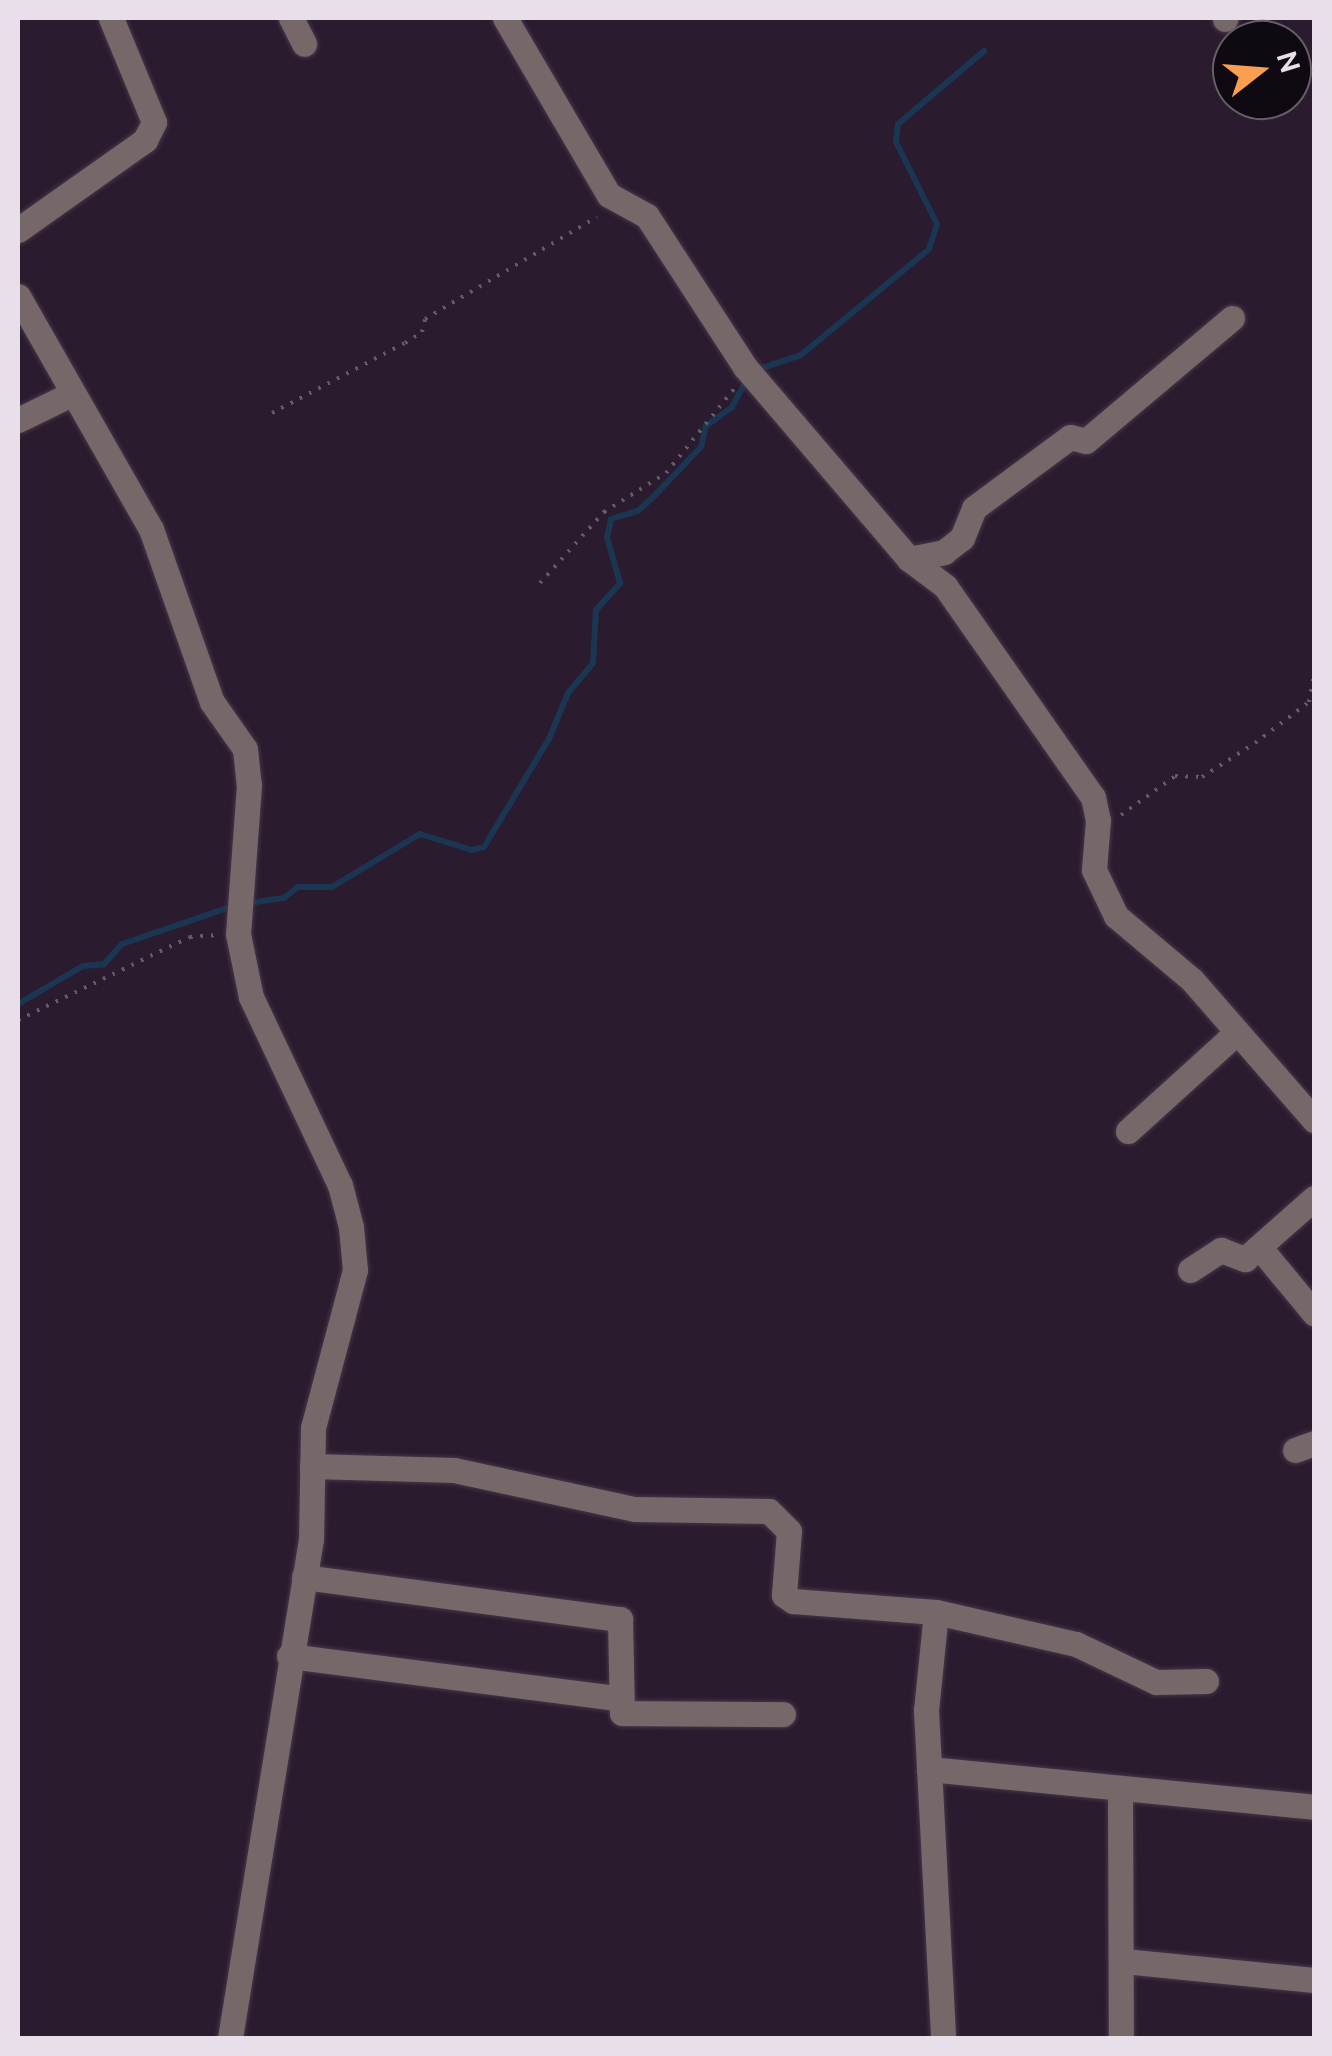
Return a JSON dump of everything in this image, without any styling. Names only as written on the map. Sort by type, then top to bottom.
[{"type":"street","points":[[18,230],[146,140],[154,122],[112,18]]},
{"type":"street","points":[[291,18],[304,44]]},
{"type":"street","points":[[505,18],[609,195],[648,216],[746,367],[910,559],[944,586],[1092,797],[1098,820],[1094,870],[1116,916],[1192,980],[1314,1120]]},
{"type":"street","points":[[18,296],[69,395],[151,529],[212,702],[244,749],[249,785],[238,934],[251,997],[340,1186],[350,1227],[354,1270],[313,1428],[304,1577],[230,2038]]},
{"type":"street","points":[[910,559],[944,552],[962,538],[974,508],[1070,436],[1086,441],[1232,318]]},
{"type":"street","points":[[18,420],[69,395]]},
{"type":"street","points":[[1128,1131],[1237,1032]]},
{"type":"street","points":[[1190,1270],[1221,1250],[1245,1259],[1314,1198]]},
{"type":"street","points":[[1260,1248],[1314,1313]]},
{"type":"street","points":[[312,1466],[454,1470],[635,1509],[769,1511],[789,1531],[784,1595],[793,1601],[936,1612],[1076,1644],[1156,1682],[1206,1681]]},
{"type":"street","points":[[304,1577],[620,1619],[618,1698],[622,1713],[783,1714]]},
{"type":"street","points":[[936,1612],[926,1710],[943,2038]]},
{"type":"street","points":[[289,1656],[618,1698]]},
{"type":"street","points":[[930,1769],[1314,1807]]},
{"type":"street","points":[[1120,1788],[1124,1961],[1121,2038]]},
{"type":"street","points":[[1124,1961],[1314,1980]]},
{"type":"path","points":[[272,413],[405,343],[422,332],[425,320],[624,201]]},
{"type":"path","points":[[540,583],[604,512],[666,474],[746,367]]},
{"type":"path","points":[[1092,797],[1107,812],[1122,816],[1175,776],[1202,777],[1308,702],[1314,673]]},
{"type":"path","points":[[18,1020],[190,937],[238,934]]},
{"type":"waterway","points":[[759,369],[801,355],[929,249],[937,224],[896,142],[898,124],[984,51]]},
{"type":"waterway","points":[[248,903],[284,898],[298,887],[332,887],[420,834],[472,850],[484,847],[549,739],[568,693],[593,663],[596,610],[620,583],[607,537],[611,519],[638,511],[657,493],[701,447],[706,426],[732,407],[744,384]]},
{"type":"waterway","points":[[18,1004],[83,966],[104,964],[122,944],[227,908]]}]
